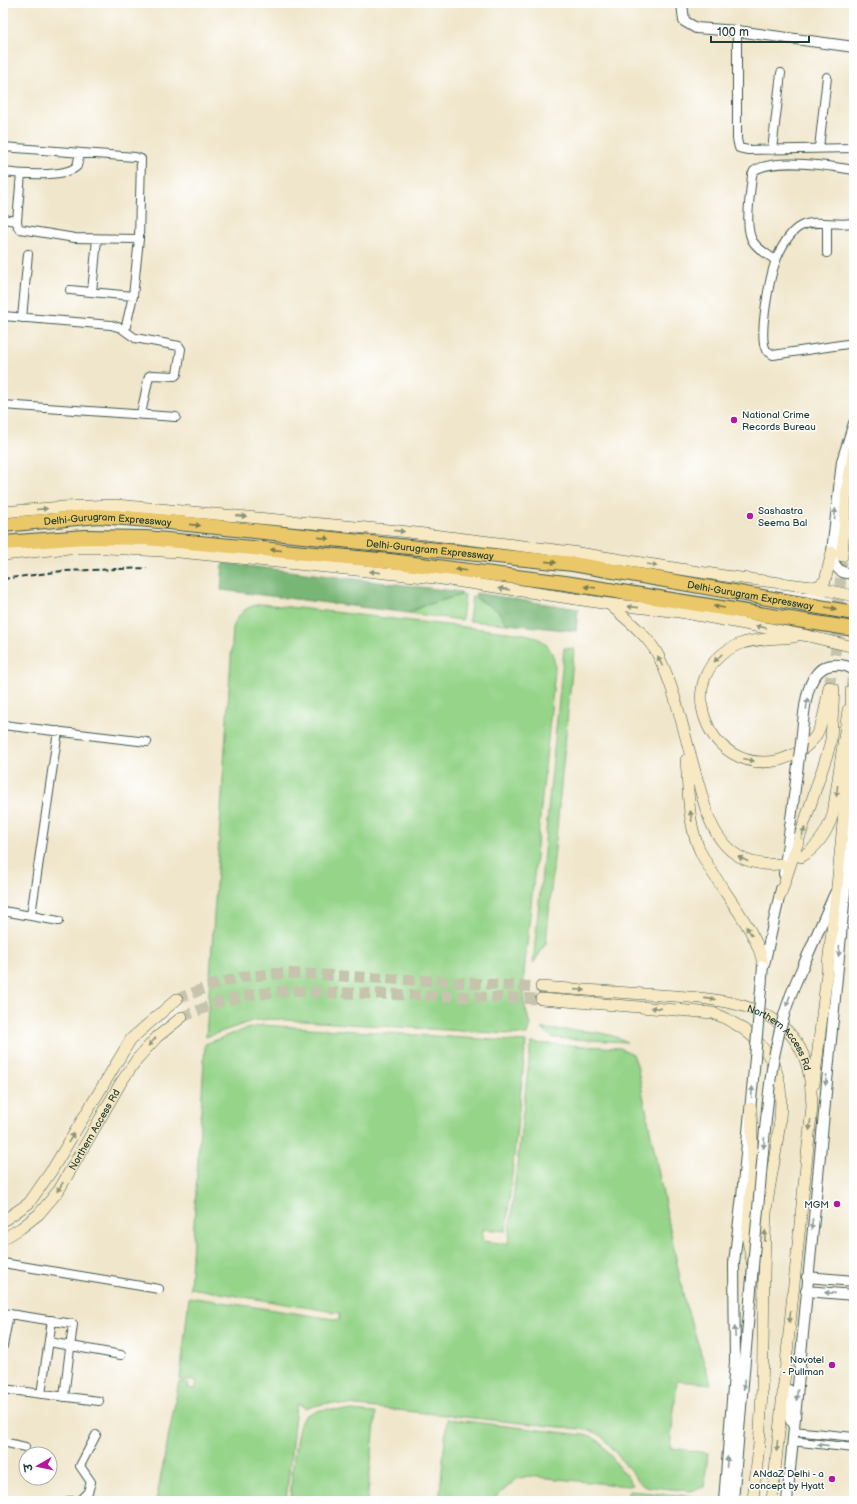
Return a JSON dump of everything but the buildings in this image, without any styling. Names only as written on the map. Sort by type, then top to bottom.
[{"type":"highway","name":"Delhi-Gurugram Expressway","points":[[3,525],[98,516],[180,523],[572,564],[854,613]]},
{"type":"highway","name":"Delhi-Gurugram Expressway","points":[[3,543],[85,537],[146,538],[390,561],[565,583],[854,629]]},
{"type":"main road","points":[[812,587],[818,586],[825,581],[837,554],[854,448]]},
{"type":"main road","points":[[3,512],[62,507],[116,505],[384,529],[572,552],[725,576],[812,587],[854,596]]},
{"type":"main road","points":[[3,556],[69,548],[108,548],[179,552],[435,578],[609,604],[680,612],[808,636],[854,647]]},
{"type":"main road","points":[[609,604],[642,633],[652,645],[664,669],[708,817],[719,838],[726,847],[742,859],[762,865],[781,864]]},
{"type":"main road","points":[[780,896],[828,752],[833,723],[831,688],[821,723],[815,737],[806,747],[782,759],[760,762],[737,756],[727,750],[715,739],[706,722],[701,698],[710,667],[724,652],[750,641],[808,636]]},
{"type":"main road","points":[[801,857],[820,842],[830,825],[833,814],[844,725],[851,694],[852,726],[837,887],[812,1106]]},
{"type":"main road","points":[[676,707],[684,747],[690,816],[695,838],[716,880],[757,943],[763,966]]},
{"type":"main road","name":"Northern Access Rd","points":[[541,987],[724,1000],[755,1009],[776,1022],[795,1040],[802,1051],[809,1074],[812,1106],[772,1501]]},
{"type":"main road","name":"Northern Access Rd","points":[[3,1221],[29,1203],[52,1170],[131,1039],[177,999]]},
{"type":"main road","name":"Northern Access Rd","points":[[541,999],[713,1014],[733,1021],[742,1027],[762,1047],[777,1074],[781,1104],[766,1212],[760,1429],[753,1501]]},
{"type":"main road","name":"Northern Access Rd","points":[[3,1239],[21,1228],[39,1214],[59,1190],[120,1084],[137,1059],[157,1037],[182,1017]]},
{"type":"main road","points":[[751,1108],[753,1164],[747,1241],[755,1274],[764,1290]]},
{"type":"street","points":[[682,3],[684,21],[691,27],[737,31],[854,47]]},
{"type":"street","points":[[737,31],[739,148],[743,150],[854,148]]},
{"type":"street","points":[[772,150],[781,73]]},
{"type":"street","points":[[819,148],[827,78]]},
{"type":"street","points":[[3,147],[136,157],[141,159],[139,239],[132,296],[125,330]]},
{"type":"street","points":[[3,172],[38,175],[74,169],[79,163],[80,153]]},
{"type":"street","points":[[776,260],[757,246],[750,234],[749,219],[752,175],[754,171],[765,166],[781,164],[854,170]]},
{"type":"street","points":[[21,174],[17,221],[18,227],[22,230],[75,238],[139,239]]},
{"type":"street","points":[[3,219],[17,221]]},
{"type":"street","points":[[852,223],[809,223],[798,228],[785,242],[776,260],[762,328],[762,342],[766,350],[776,355],[854,343]]},
{"type":"street","points":[[827,224],[827,253]]},
{"type":"street","points":[[92,292],[97,239]]},
{"type":"street","points":[[22,318],[28,254]]},
{"type":"street","points":[[70,290],[132,296]]},
{"type":"street","points":[[3,316],[102,323],[125,330],[135,338],[178,346],[181,349],[178,372],[176,376],[149,376],[141,414]]},
{"type":"street","points":[[3,405],[176,416]]},
{"type":"street","points":[[854,423],[842,461],[836,567],[843,572],[854,573]]},
{"type":"street","points":[[724,1501],[735,1368],[734,1263],[751,1108],[763,966],[780,896],[809,686],[814,676],[821,669],[832,665],[846,666],[854,670]]},
{"type":"street","points":[[3,725],[147,742]]},
{"type":"street","points":[[31,915],[58,732]]},
{"type":"street","points":[[787,1501],[807,1277],[854,799]]},
{"type":"street","points":[[733,1501],[767,1110],[775,1050],[783,1014],[837,887]]},
{"type":"street","points":[[3,911],[59,921]]},
{"type":"street","points":[[3,1264],[159,1289]]},
{"type":"street","points":[[807,1277],[854,1281]]},
{"type":"street","points":[[806,1291],[854,1296]]},
{"type":"street","points":[[3,1346],[6,1314],[73,1324],[64,1397]]},
{"type":"street","points":[[41,1394],[52,1320]]},
{"type":"street","points":[[49,1342],[121,1355]]},
{"type":"street","points":[[785,1364],[789,1384],[787,1404],[792,1436]]},
{"type":"street","points":[[3,1389],[99,1401]]},
{"type":"street","points":[[79,1501],[88,1492],[91,1482],[80,1466],[96,1435]]},
{"type":"street","points":[[792,1436],[854,1437]]},
{"type":"street","points":[[792,1436],[854,1448]]},
{"type":"street","points":[[3,1442],[21,1446]]},
{"type":"green space","points":[[223,563],[461,592],[461,595],[423,606],[409,613],[221,590]]},
{"type":"green space","points":[[476,593],[578,609],[576,631],[507,624],[498,611],[475,597]]},
{"type":"green space","points":[[465,595],[462,620],[409,613],[423,606]]},
{"type":"green space","points":[[472,596],[498,611],[507,624],[469,621]]},
{"type":"green space","points":[[263,604],[525,634],[538,638],[548,646],[553,656],[555,670],[524,973],[524,1003],[530,1025],[527,1035],[270,1019],[252,1021],[206,1037],[233,628],[240,614],[252,606]]},
{"type":"green space","points":[[564,648],[574,649],[546,943],[533,964]]},
{"type":"green space","points":[[262,1025],[526,1042],[506,1231],[483,1229],[482,1241],[508,1244],[531,1043],[620,1048],[633,1054],[637,1065],[685,1303],[711,1384],[677,1381],[670,1448],[708,1453],[704,1487],[690,1491],[643,1486],[605,1440],[599,1434],[589,1430],[329,1403],[303,1408],[302,1405],[296,1405],[286,1501],[156,1501],[179,1382],[189,1384],[188,1388],[195,1389],[197,1382],[180,1380],[189,1297],[340,1320],[340,1313],[190,1288],[205,1044],[246,1029]]},
{"type":"green space","points":[[542,1029],[596,1032],[607,1034],[627,1042],[553,1038]]},
{"type":"green space","points":[[327,1409],[376,1413],[367,1501],[290,1501],[294,1456],[301,1422],[304,1417],[309,1414]]},
{"type":"green space","points":[[447,1419],[591,1436],[601,1443],[633,1485],[628,1486],[528,1476],[517,1479],[491,1501],[439,1501]]},
{"type":"green space","points":[[629,1491],[690,1496],[703,1499],[703,1501],[625,1501]]},
{"type":"tunnel","points":[[829,687],[836,648],[842,556]]},
{"type":"tunnel","points":[[851,690],[854,659]]},
{"type":"tunnel","points":[[177,999],[219,983],[248,976],[286,973],[541,987]]},
{"type":"tunnel","points":[[182,1017],[219,1002],[249,995],[284,991],[541,999]]},
{"type":"railway","points":[[3,579],[63,571],[147,568]]},
{"type":"place","name":"National Crime Records Bureau","points":[[734,420]]},
{"type":"place","name":"Sashastra Seema Bal","points":[[750,516]]},
{"type":"place","name":"MGM","points":[[837,1204]]},
{"type":"place","name":"Novotel - Pullman","points":[[832,1365]]},
{"type":"place","name":"ANdaZ Delhi - a concept by Hyatt","points":[[832,1479]]}]
